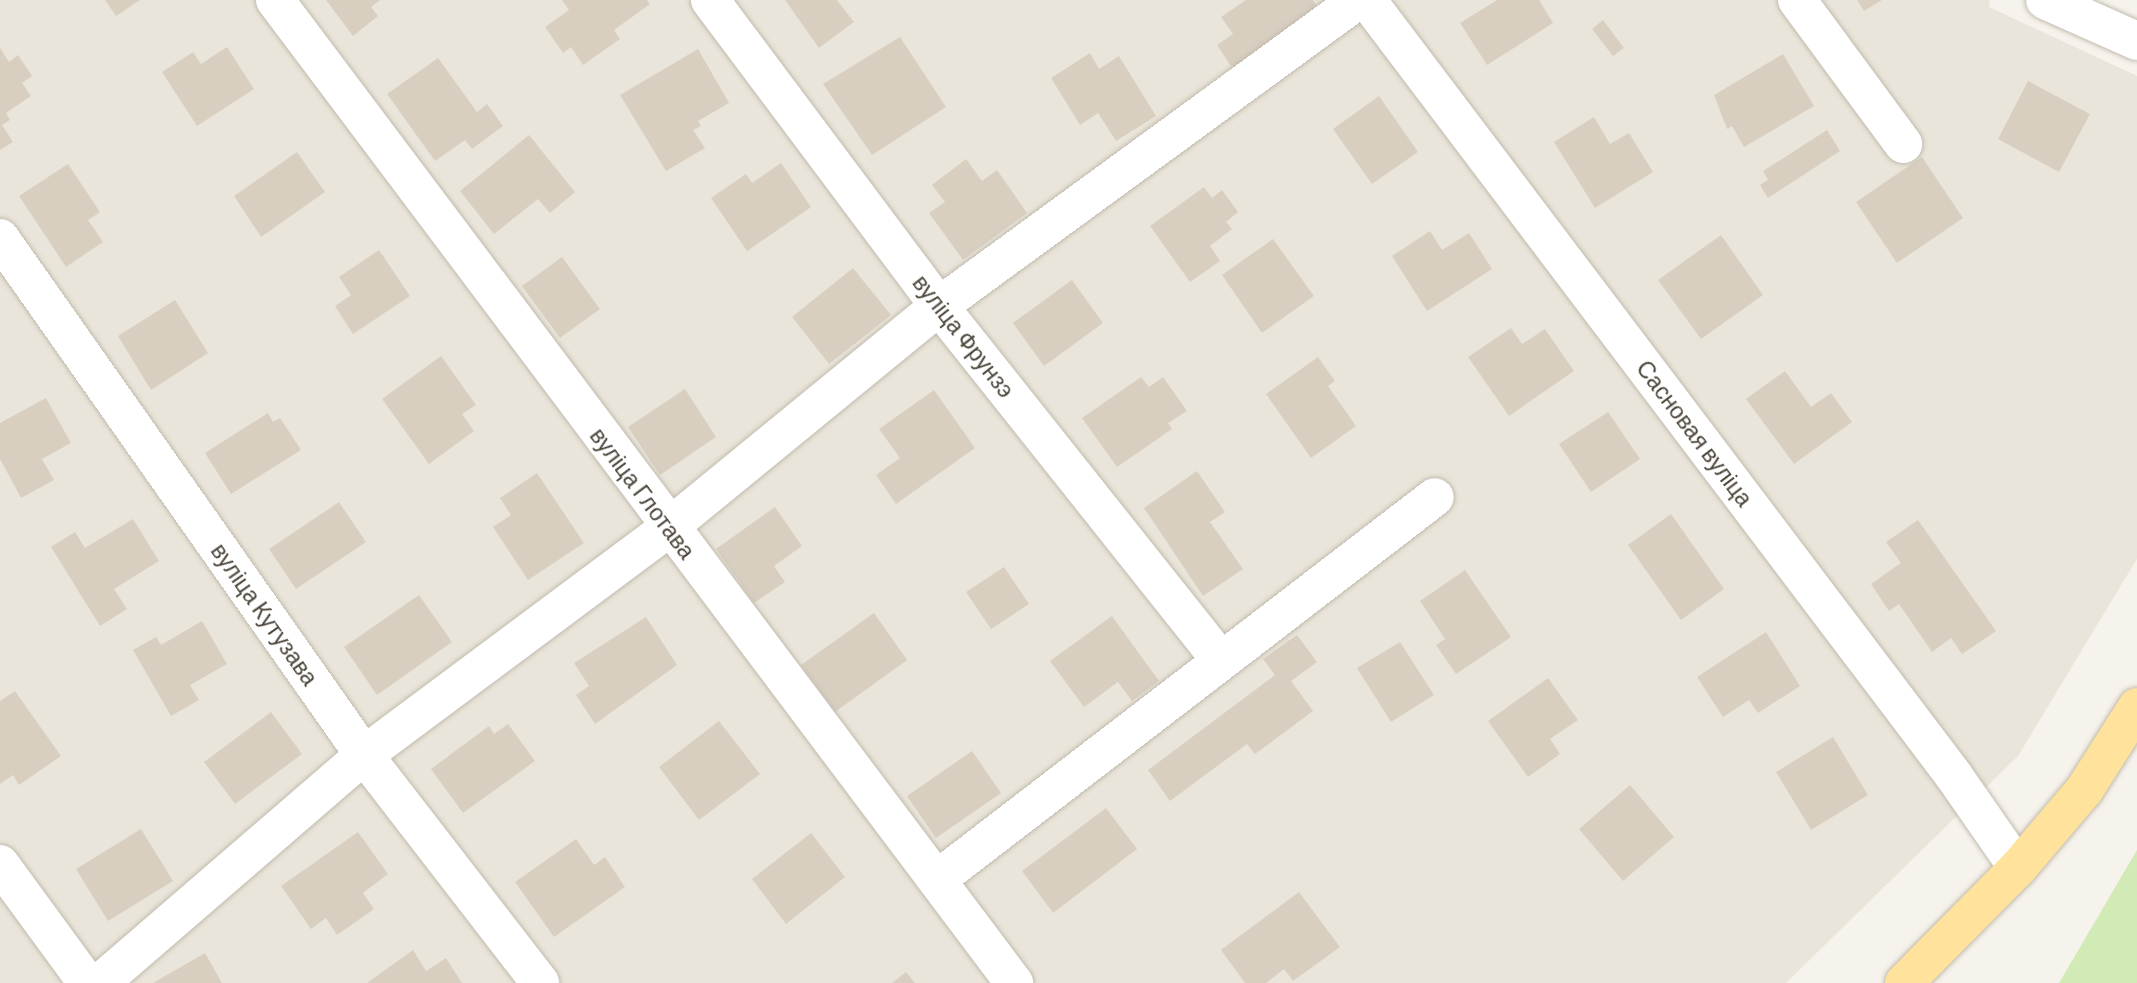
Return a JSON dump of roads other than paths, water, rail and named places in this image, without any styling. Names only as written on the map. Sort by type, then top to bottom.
[{"type":"main road","points":[[1904,983],[2018,869],[2085,789],[2137,707]]},
{"type":"street","name":"вуліца Глотава","points":[[275,0],[668,528],[939,878],[1014,983]]},
{"type":"street","points":[[100,983],[365,755],[668,528],[939,306],[1358,0]]},
{"type":"street","name":"Сасновая вуліца","points":[[1367,0],[1954,776],[2018,869]]},
{"type":"street","points":[[1797,0],[1903,144]]},
{"type":"street","points":[[2045,0],[2137,41]]},
{"type":"street","name":"вуліца Фрунзэ","points":[[717,3],[939,306],[1220,659]]},
{"type":"street","name":"вуліца Кутузава","points":[[0,238],[365,755],[540,983]]},
{"type":"street","points":[[939,878],[1220,659],[1435,497]]},
{"type":"street","points":[[0,864],[87,983]]}]
